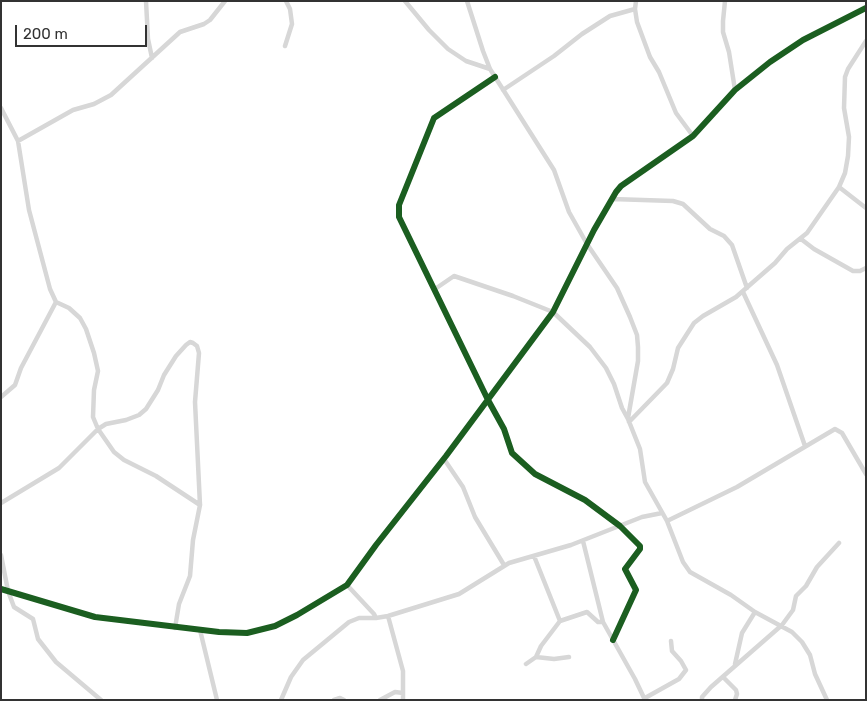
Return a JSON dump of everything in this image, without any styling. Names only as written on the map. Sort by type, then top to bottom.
[{"type":"street","points":[[146,1],[148,38],[152,58]]},
{"type":"street","points":[[18,141],[73,110],[94,104],[111,95],[180,32],[210,20],[225,1]]},
{"type":"street","points":[[285,46],[292,24],[292,16],[286,1]]},
{"type":"street","points":[[405,1],[448,49],[466,61],[490,69]]},
{"type":"street","points":[[467,1],[482,51],[490,69],[554,170],[569,212],[587,244],[617,288],[637,335],[638,361],[629,421]]},
{"type":"street","points":[[636,1],[637,22],[650,57],[659,72],[676,113],[693,136]]},
{"type":"street","points":[[725,1],[723,32],[730,52],[735,90]]},
{"type":"street","points":[[1,589],[95,617],[175,628],[247,633],[275,626],[297,616],[347,585],[444,459],[553,312],[587,244],[621,186],[693,136],[735,90],[770,62],[803,40],[866,8]]},
{"type":"street","points":[[503,90],[610,16],[635,9]]},
{"type":"street","points":[[629,421],[667,383],[673,369],[678,348],[694,323],[745,290],[775,263],[788,248],[807,234],[839,187],[845,173],[848,156],[849,137],[844,108],[845,77],[866,41]]},
{"type":"street","points":[[495,77],[434,118],[398,205],[399,217],[504,429],[514,456],[535,474],[584,500],[620,526],[640,546],[640,549],[625,569],[636,590],[613,640]]},
{"type":"street","points":[[1,108],[18,141],[29,210],[46,275],[56,302],[69,308],[80,318],[94,353],[98,371],[94,390],[93,417],[98,428],[114,452],[124,460],[156,476],[200,505]]},
{"type":"street","points":[[839,187],[866,208]]},
{"type":"street","points":[[612,199],[673,201],[683,204],[710,229],[724,236],[732,245],[745,290],[777,365],[805,446]]},
{"type":"street","points":[[801,239],[814,249],[853,271],[860,271],[866,268]]},
{"type":"street","points":[[434,289],[450,277],[458,277],[553,312],[590,347],[606,368],[614,384],[640,449],[645,482],[667,521],[683,562],[690,572],[755,612],[782,625],[802,642],[810,655],[815,674],[827,700]]},
{"type":"street","points":[[1,397],[15,385],[21,368],[56,302]]},
{"type":"street","points":[[1,503],[59,468],[98,428],[106,424],[126,420],[146,409],[176,356],[186,345],[194,342],[198,352],[195,402],[200,505],[193,540],[190,576],[179,604],[175,628]]},
{"type":"street","points":[[667,521],[737,487],[835,429],[842,433],[866,474]]},
{"type":"street","points":[[444,459],[463,487],[475,517],[504,565]]},
{"type":"street","points":[[281,700],[291,677],[303,660],[349,622],[359,618],[388,616],[458,594],[504,565],[583,541],[642,517],[662,513]]},
{"type":"street","points":[[583,541],[603,622],[645,699],[679,679],[686,670],[672,651],[671,641]]},
{"type":"street","points":[[702,700],[702,697],[711,686],[782,625],[793,610],[796,596],[810,580],[817,566],[839,543]]},
{"type":"street","points":[[1,555],[8,591],[14,607],[33,619],[36,632],[44,648],[68,673],[101,700]]},
{"type":"street","points":[[534,556],[560,620]]},
{"type":"street","points":[[347,585],[376,618]]},
{"type":"street","points":[[536,658],[541,646],[560,620],[587,612],[598,622],[603,622]]},
{"type":"street","points":[[735,665],[742,633],[755,612]]},
{"type":"street","points":[[388,616],[403,671],[403,700]]},
{"type":"street","points":[[200,630],[216,700]]},
{"type":"street","points":[[526,664],[536,658],[554,659],[569,657]]},
{"type":"street","points":[[723,677],[736,690],[735,700]]},
{"type":"street","points":[[380,700],[395,692],[402,693]]},
{"type":"street","points":[[334,700],[340,698],[344,700]]},
{"type":"cycle path","points":[[1,589],[95,617],[219,632],[247,633],[275,626],[347,585],[553,312],[594,230],[621,186],[693,136],[735,90],[770,62],[803,40],[866,8]]},
{"type":"cycle path","points":[[495,77],[434,118],[399,205],[399,217],[504,429],[512,453],[535,474],[585,500],[620,526],[640,546],[640,549],[625,569],[636,590],[613,640]]}]
